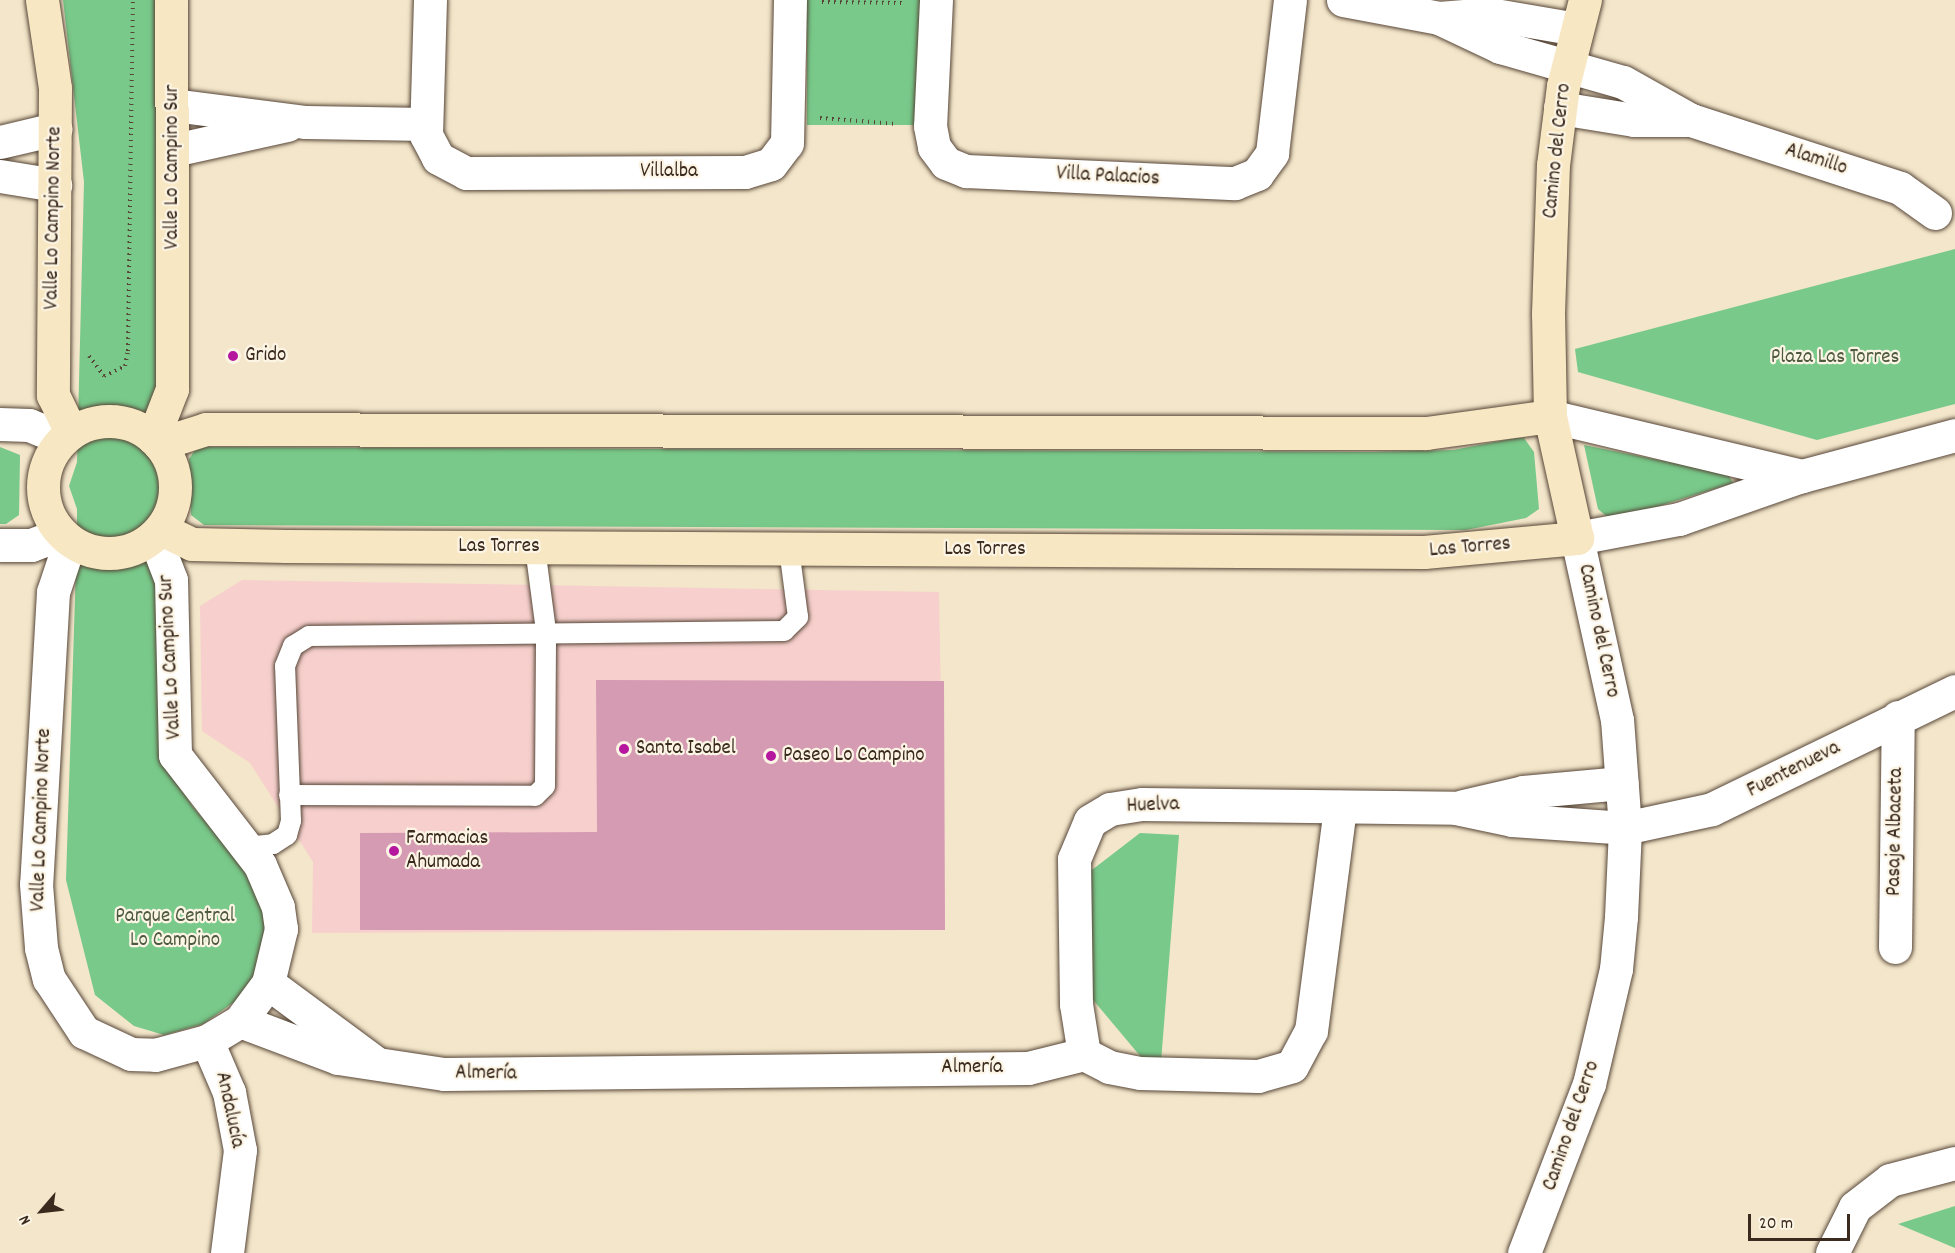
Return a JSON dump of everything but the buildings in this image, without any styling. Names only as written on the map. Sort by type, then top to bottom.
[{"type":"street","name":"Valle Lo Campino Norte","points":[[42,0],[56,129],[53,395],[67,436]]},
{"type":"street","name":"Valle Lo Campino Sur","points":[[156,441],[172,389],[174,150],[171,0]]},
{"type":"street","name":"Villalba","points":[[430,0],[426,124],[438,158],[466,173],[745,172],[759,170],[780,154],[789,115],[790,1]]},
{"type":"street","name":"Villa Palacios","points":[[936,2],[930,126],[940,158],[966,171],[1246,180],[1272,153],[1290,0]]},
{"type":"street","points":[[1343,0],[1439,18],[1500,47],[1569,63]]},
{"type":"street","points":[[1439,18],[1489,14],[1581,14]]},
{"type":"street","name":"Camino del Cerro","points":[[1524,1253],[1573,1135],[1605,1026],[1620,927],[1625,828],[1610,678],[1550,417],[1550,236],[1560,108],[1581,14]]},
{"type":"street","name":"Alamillo","points":[[1569,63],[1623,82],[1691,120],[1885,182],[1935,213]]},
{"type":"street","points":[[173,105],[306,122],[426,124]]},
{"type":"street","name":"Alamillo","points":[[1560,108],[1634,120],[1691,120]]},
{"type":"street","points":[[174,150],[306,122]]},
{"type":"street","points":[[0,142],[56,129]]},
{"type":"street","points":[[0,176],[55,185]]},
{"type":"street","name":"Las Torres","points":[[156,441],[206,429],[1425,433],[1550,417],[1802,476]]},
{"type":"street","points":[[0,424],[28,425],[67,436],[112,421],[156,441],[176,486],[158,533],[113,554],[66,538],[30,544],[0,545]]},
{"type":"street","name":"Las Torres","points":[[158,533],[178,540],[207,545],[1424,552],[1577,538],[1679,519],[1802,476],[1955,435]]},
{"type":"street","points":[[66,538],[42,494],[47,464],[67,436]]},
{"type":"street","name":"Valle Lo Campino Sur","points":[[158,533],[171,580],[175,755],[246,848],[271,885],[278,907],[278,952],[268,983],[240,1021],[207,1041]]},
{"type":"street","name":"Valle Lo Campino Norte","points":[[66,538],[53,592],[36,884],[49,979],[84,1032],[108,1046],[155,1055],[207,1041]]},
{"type":"street","name":"Fuentenueva","points":[[1625,828],[1712,809],[1955,691]]},
{"type":"street","name":"Pasaje Albaceta","points":[[1895,947],[1898,717]]},
{"type":"street","name":"Huelva","points":[[1456,807],[1523,792],[1622,783]]},
{"type":"street","name":"Huelva","points":[[1084,1054],[1076,1004],[1074,859],[1089,821],[1123,805],[1456,807],[1512,819],[1625,828]]},
{"type":"street","points":[[1084,1054],[1109,1067],[1140,1073],[1258,1076],[1292,1066],[1311,1031],[1340,807]]},
{"type":"street","name":"Almería","points":[[268,983],[378,1064]]},
{"type":"street","name":"Almería","points":[[240,1021],[298,1047],[418,1073],[586,1076],[796,1067],[1043,1068],[1084,1054]]},
{"type":"street","name":"Andalucía","points":[[207,1041],[229,1092],[240,1150],[227,1253]]},
{"type":"street","points":[[1832,1253],[1855,1207],[1890,1180],[1955,1163]]},
{"type":"lane","points":[[289,795],[535,796],[545,786],[546,631],[535,547]]},
{"type":"lane","points":[[246,848],[260,848],[287,835],[289,795],[285,666],[293,646],[309,636],[546,631],[784,631],[798,617],[789,549]]},
{"type":"path","points":[[87,346],[104,376],[125,366],[134,247],[133,0]]},
{"type":"path","points":[[790,1],[936,2]]},
{"type":"path","points":[[789,115],[930,126]]},
{"type":"shaded area","points":[[242,580],[939,592],[945,930],[312,933],[313,862],[250,763],[202,731],[200,606]]},
{"type":"green space","name":"Parque Central Lo Campino","points":[[63,0],[157,0],[162,759],[193,807],[260,886],[273,918],[260,968],[237,1000],[203,1024],[164,1035],[134,1026],[95,995],[66,880],[77,536],[77,509],[69,486],[77,462],[84,182]]},
{"type":"green space","points":[[807,0],[920,0],[920,125],[807,125]]},
{"type":"green space","name":"Plaza Las Torres","points":[[1955,249],[1955,404],[1817,440],[1578,372],[1575,349]]},
{"type":"green space","points":[[1524,438],[1534,452],[1539,509],[1526,518],[1466,530],[204,525],[191,515],[189,459],[197,447],[1371,452],[1453,450]]},
{"type":"green space","points":[[1584,445],[1728,474],[1733,483],[1624,517],[1606,516],[1598,509]]},
{"type":"green space","points":[[0,447],[20,455],[19,515],[6,524],[0,524]]},
{"type":"green space","points":[[1140,833],[1179,835],[1161,1062],[1146,1063],[1089,995],[1088,873]]},
{"type":"green space","points":[[1955,1206],[1955,1248],[1898,1224]]},
{"type":"place","name":"Grido","points":[[233,356]]},
{"type":"place","name":"Santa Isabel","points":[[624,749]]},
{"type":"place","name":"Paseo Lo Campino","points":[[771,756]]},
{"type":"place","name":"Farmacias Ahumada","points":[[394,851]]}]
